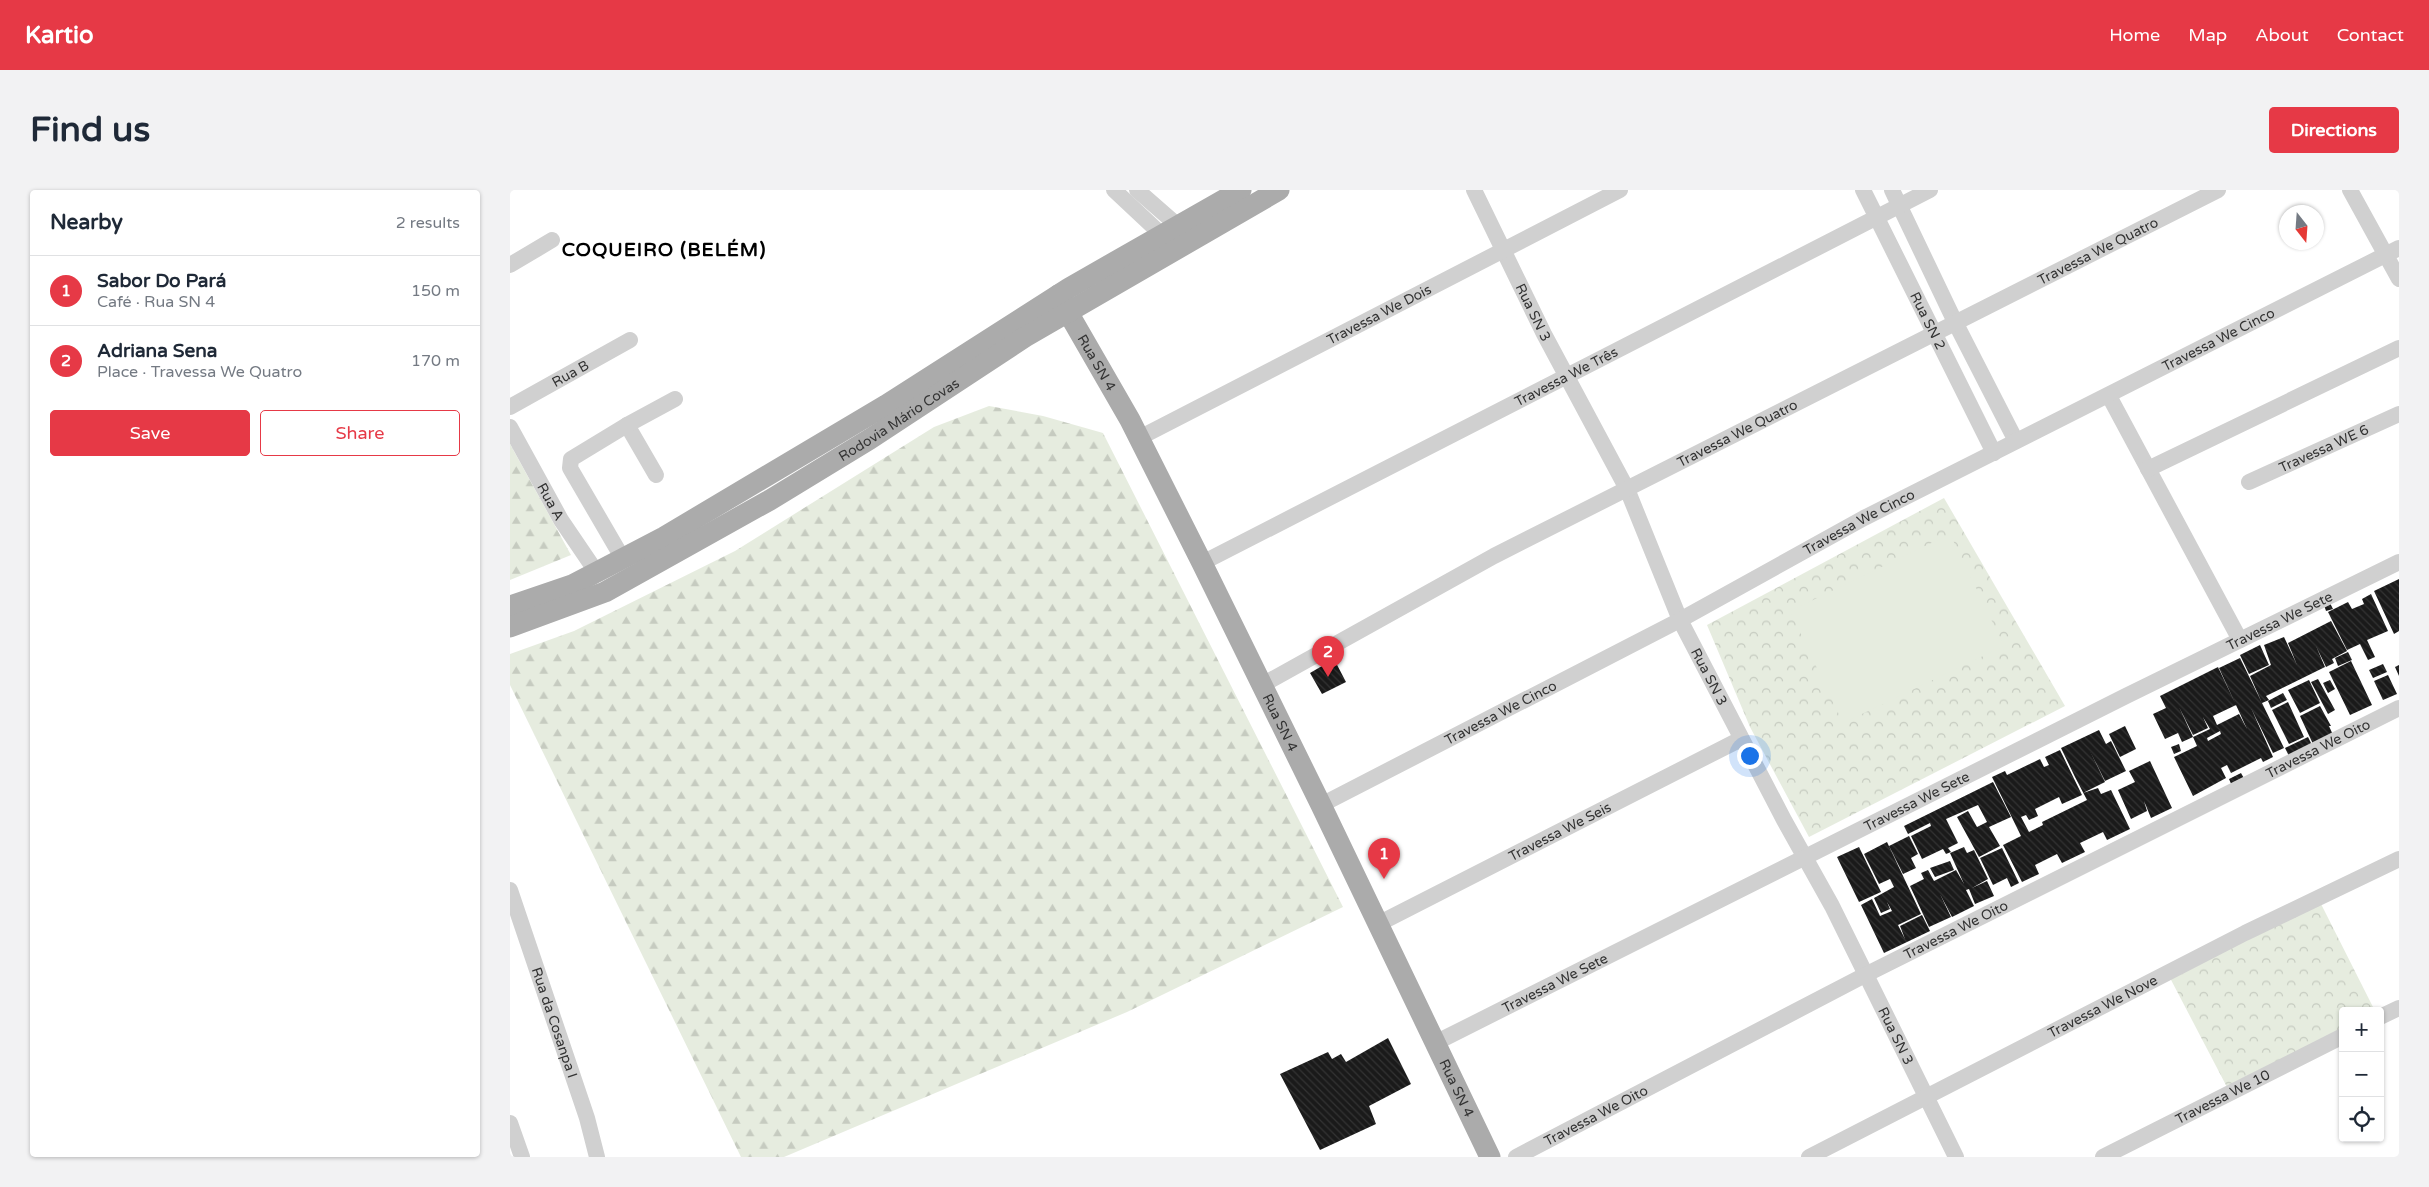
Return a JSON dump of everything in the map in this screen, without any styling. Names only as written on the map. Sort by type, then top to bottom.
[{"type":"main road","name":"Rodovia Mário Covas","points":[[510,627],[605,592],[714,532],[870,438],[1170,230],[1241,190]]},
{"type":"main road","name":"Rodovia Mário Covas","points":[[510,606],[572,585],[623,559],[1063,303],[1279,190]]},
{"type":"main road","name":"Rua SN 4","points":[[1063,303],[1138,438],[1202,563],[1490,1157]]},
{"type":"street","points":[[1114,190],[1170,230]]},
{"type":"street","points":[[1137,190],[1170,230]]},
{"type":"street","name":"Rua SN 3","points":[[1474,190],[1566,376],[1627,489],[1680,620],[1741,739],[1832,906],[1956,1157]]},
{"type":"street","name":"Travessa We Dois","points":[[1138,438],[1620,190]]},
{"type":"street","name":"Rua SN 2","points":[[1863,190],[1994,452]]},
{"type":"street","name":"Rua SN 2","points":[[1892,190],[1955,322],[2016,441]]},
{"type":"street","name":"Travessa We Três","points":[[1202,563],[1930,190]]},
{"type":"street","name":"Travessa We Quatro","points":[[1262,685],[1494,556],[2218,190]]},
{"type":"street","points":[[2350,190],[2392,251],[2399,279]]},
{"type":"street","points":[[510,265],[552,240]]},
{"type":"street","name":"Travessa We Cinco","points":[[1321,805],[1680,620],[1864,518],[2109,396],[2392,251]]},
{"type":"street","name":"Rua B","points":[[510,407],[630,340]]},
{"type":"street","points":[[2148,469],[2399,348]]},
{"type":"street","points":[[2109,396],[2240,640]]},
{"type":"street","points":[[623,559],[570,468],[571,459],[626,425],[675,399]]},
{"type":"street","name":"Travessa WE 6","points":[[2249,482],[2399,414]]},
{"type":"street","points":[[626,425],[656,476]]},
{"type":"street","name":"Rua A","points":[[510,427],[561,520],[597,573]]},
{"type":"street","name":"Travessa We Sete","points":[[1435,1043],[2399,562]]},
{"type":"street","name":"Travessa We Oito","points":[[1516,1157],[1866,975],[2399,708]]},
{"type":"street","name":"Travessa We Seis","points":[[1378,924],[1741,739]]},
{"type":"street","name":"Travessa We Nove","points":[[1809,1157],[1927,1098],[2236,937],[2399,858]]},
{"type":"street","name":"Rua da Cosanpa I","points":[[510,890],[587,1118],[597,1157]]},
{"type":"street","points":[[2384,1015],[2399,1008]]},
{"type":"street","name":"Travessa We 10","points":[[2103,1157],[2339,1038]]},
{"type":"street","points":[[510,1123],[522,1157]]},
{"type":"green space","points":[[989,406],[1043,416],[1103,433],[1343,907],[1127,1012],[784,1157],[741,1157],[510,685],[510,654],[574,631],[735,551],[934,427]]},
{"type":"green space","points":[[510,444],[571,555],[510,580]]},
{"type":"green space","points":[[1944,498],[2065,706],[1809,837],[1750,727],[1707,625]]},
{"type":"green space","points":[[1950,534],[2004,646],[1843,723],[1790,611]]},
{"type":"green space","points":[[2319,900],[2373,1007],[2339,1007],[2339,1032],[2228,1089],[2169,976]]},
{"type":"building","points":[[2399,579],[2399,631],[2394,634],[2374,591]]},
{"type":"building","points":[[2371,594],[2388,631],[2367,640],[2375,657],[2368,660],[2360,644],[2347,650],[2328,612],[2348,602],[2352,609],[2364,604],[2362,599]]},
{"type":"building","points":[[2330,603],[2333,609],[2326,611],[2324,605]]},
{"type":"building","points":[[2331,621],[2347,651],[2332,659],[2334,663],[2326,667],[2316,646],[2325,667],[2266,696],[2269,700],[2262,703],[2250,676],[2271,665],[2264,645],[2284,637],[2297,665],[2288,643]]},
{"type":"building","points":[[2260,645],[2269,665],[2249,674],[2240,655]]},
{"type":"building","points":[[2348,652],[2352,660],[2338,666],[2335,658]]},
{"type":"building","points":[[2240,658],[2284,748],[2273,753],[2251,708],[2273,757],[2263,762],[2261,758],[2231,773],[2227,765],[2221,768],[2226,778],[2193,796],[2174,757],[2197,746],[2193,737],[2182,742],[2178,733],[2165,739],[2153,714],[2166,708],[2160,696],[2218,667],[2235,704],[2219,668]],"holes":[[[2236,705],[2247,729],[2239,714],[2217,725],[2213,716]],[[2179,707],[2193,735],[2208,728],[2203,717],[2210,729],[2193,737]],[[2220,731],[2221,734],[2208,741],[2207,738]]]},
{"type":"building","points":[[1334,659],[1346,682],[1322,694],[1310,673]]},
{"type":"building","points":[[2351,661],[2372,705],[2350,715],[2329,672]]},
{"type":"building","points":[[2383,664],[2387,672],[2373,678],[2369,670]]},
{"type":"building","points":[[2399,665],[2399,676],[2395,667]]},
{"type":"building","points":[[2388,675],[2397,694],[2383,700],[2374,681]]},
{"type":"building","points":[[2318,679],[2335,710],[2328,714],[2311,682]]},
{"type":"building","points":[[2309,680],[2320,703],[2300,713],[2288,690]]},
{"type":"building","points":[[2330,680],[2335,689],[2328,693],[2323,683]]},
{"type":"building","points":[[2283,693],[2287,700],[2271,708],[2268,701]]},
{"type":"building","points":[[2288,702],[2304,737],[2289,744],[2272,710]]},
{"type":"building","points":[[2320,706],[2331,726],[2329,726],[2333,735],[2313,744],[2300,716]]},
{"type":"building","points":[[2125,726],[2136,749],[2120,757],[2109,734]]},
{"type":"building","points":[[2099,730],[2106,744],[2111,741],[2126,771],[2105,781],[2090,751],[2105,782],[2083,793],[2061,748]]},
{"type":"building","points":[[2308,737],[2312,745],[2289,756],[2285,748]]},
{"type":"building","points":[[2179,744],[2181,751],[2174,754],[2171,747]]},
{"type":"building","points":[[2060,750],[2082,795],[2062,804],[2059,797],[2035,809],[2038,816],[2029,820],[2026,815],[2021,817],[2029,832],[2043,825],[2042,822],[2087,800],[2083,793],[2098,788],[2101,794],[2111,790],[2130,829],[2107,840],[2103,832],[2080,843],[2085,852],[2062,863],[2057,854],[2035,865],[2039,874],[2022,882],[2003,845],[2021,836],[1992,777],[2005,771],[2007,775],[2040,759],[2044,767],[2049,765],[2045,757]]},
{"type":"building","points":[[2150,761],[2172,808],[2151,818],[2144,801],[2147,811],[2131,819],[2118,790],[2135,782],[2129,771]]},
{"type":"building","points":[[2241,773],[2245,780],[2232,786],[2229,779]]},
{"type":"building","points":[[1993,782],[2011,817],[1989,827],[2000,846],[1979,857],[1957,817],[1968,811],[1977,827],[1987,822],[1978,805],[1946,819],[1958,843],[1948,848],[1951,852],[1946,854],[1943,849],[1922,859],[1911,836],[1931,826],[1930,823],[1908,834],[1904,826]]},
{"type":"building","points":[[1909,836],[1918,854],[1911,858],[1916,868],[1903,874],[1889,846]]},
{"type":"building","points":[[1887,842],[1921,914],[1898,925],[1905,939],[1900,926],[1922,915],[1930,931],[1884,953],[1861,905],[1872,899],[1880,916],[1892,911],[1887,902],[1890,909],[1881,913],[1874,898],[1894,887],[1890,879],[1879,884],[1864,854]]},
{"type":"building","points":[[1859,847],[1881,892],[1859,902],[1837,857]]},
{"type":"building","points":[[1964,847],[1967,853],[1974,850],[1988,879],[1972,888],[1987,881],[1994,896],[1975,904],[1969,889],[1966,890],[1974,906],[1952,917],[1940,894],[1951,917],[1929,927],[1910,886],[1924,879],[1921,873],[1928,870],[1934,881],[1956,870],[1964,884],[1950,853]]},
{"type":"building","points":[[2002,848],[2019,883],[2011,887],[2007,878],[1993,885],[1980,858]]},
{"type":"building","points":[[1950,861],[1954,870],[1935,877],[1930,868]]},
{"type":"building","points":[[1388,1038],[1411,1084],[1369,1106],[1376,1124],[1320,1150],[1280,1074],[1328,1052],[1332,1059],[1341,1054],[1346,1062]]},
{"type":"place","name":"Adriana Sena","points":[[1328,677]]},
{"type":"place","name":"Sabor Do Pará","points":[[1384,879]]},
{"type":"district","name":"COQUEIRO (BELÉM)","points":[[664,250]]}]
